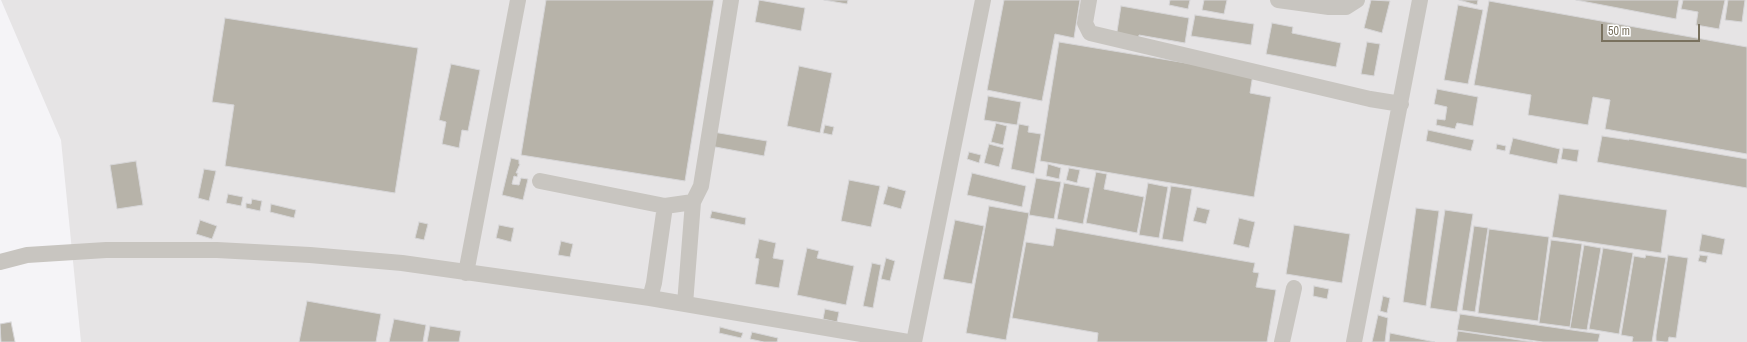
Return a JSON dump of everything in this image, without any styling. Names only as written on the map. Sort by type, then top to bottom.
[{"type":"street","points":[[466,272],[518,0]]},
{"type":"street","points":[[685,304],[693,202],[701,186],[731,0]]},
{"type":"street","points":[[914,342],[983,0]]},
{"type":"street","points":[[1089,0],[1085,23],[1090,33],[1370,99],[1401,104]]},
{"type":"street","points":[[1278,0],[1329,7],[1346,7],[1357,0]]},
{"type":"street","points":[[1354,342],[1420,0]]},
{"type":"street","points":[[540,181],[665,206],[693,202]]},
{"type":"street","points":[[650,298],[654,283],[665,206]]},
{"type":"street","points":[[0,262],[28,256],[106,250],[217,250],[310,255],[402,263],[650,298],[908,342]]},
{"type":"street","points":[[1282,342],[1294,288]]},
{"type":"shaded area","points":[[1,0],[1747,0],[1747,342],[81,342],[61,140]]},
{"type":"building","points":[[546,0],[714,0],[685,181],[521,155]]},
{"type":"building","points":[[759,0],[805,8],[801,31],[755,22]]},
{"type":"building","points":[[824,0],[848,0],[847,4]]},
{"type":"building","points":[[1004,0],[1080,0],[1074,38],[1055,34],[1042,101],[987,90]]},
{"type":"building","points":[[1170,0],[1190,0],[1188,9],[1169,5]]},
{"type":"building","points":[[1204,0],[1227,0],[1224,14],[1202,10]]},
{"type":"building","points":[[1371,0],[1390,1],[1382,33],[1364,28]]},
{"type":"building","points":[[1459,0],[1478,0],[1477,5]]},
{"type":"building","points":[[1576,0],[1679,0],[1676,19]]},
{"type":"building","points":[[1683,0],[1725,0],[1719,29],[1696,25],[1698,12],[1681,9]]},
{"type":"building","points":[[1728,0],[1745,0],[1742,22],[1725,20]]},
{"type":"building","points":[[1489,1],[1747,47],[1747,154],[1605,129],[1610,100],[1593,97],[1588,125],[1528,115],[1531,95],[1474,85]]},
{"type":"building","points":[[1458,5],[1483,10],[1468,84],[1444,80]]},
{"type":"building","points":[[1121,6],[1189,18],[1185,43],[1139,35],[1138,42],[1116,38]]},
{"type":"building","points":[[1195,15],[1254,24],[1251,45],[1191,36]]},
{"type":"building","points":[[225,18],[418,48],[395,193],[225,166],[234,105],[212,102]]},
{"type":"building","points":[[1272,23],[1293,27],[1292,33],[1341,43],[1336,67],[1266,54]]},
{"type":"building","points":[[1059,42],[1253,74],[1250,93],[1271,97],[1254,197],[1040,161]]},
{"type":"building","points":[[1367,42],[1380,44],[1374,76],[1361,74]]},
{"type":"building","points":[[451,64],[480,70],[468,131],[462,130],[459,148],[442,144],[446,122],[439,120]]},
{"type":"building","points":[[799,66],[832,73],[820,133],[787,126]]},
{"type":"building","points":[[1437,89],[1478,97],[1473,126],[1457,123],[1455,129],[1436,125],[1437,119],[1445,120],[1447,107],[1434,104]]},
{"type":"building","points":[[988,96],[1021,102],[1017,125],[984,120]]},
{"type":"building","points":[[996,123],[1007,126],[1003,145],[991,142]]},
{"type":"building","points":[[1019,124],[1029,126],[1028,132],[1041,134],[1034,174],[1011,169]]},
{"type":"building","points":[[825,125],[834,127],[832,135],[823,133]]},
{"type":"building","points":[[1428,130],[1474,140],[1471,151],[1426,141]]},
{"type":"building","points":[[713,132],[767,141],[764,156],[710,146]]},
{"type":"building","points":[[1602,136],[1629,139],[1747,159],[1747,188],[1597,162]]},
{"type":"building","points":[[1513,138],[1560,149],[1557,164],[1509,154]]},
{"type":"building","points":[[989,144],[1004,148],[999,167],[984,163]]},
{"type":"building","points":[[1497,144],[1506,146],[1505,151],[1496,149]]},
{"type":"building","points":[[1563,148],[1579,150],[1577,162],[1561,159]]},
{"type":"building","points":[[969,152],[981,155],[979,163],[967,159]]},
{"type":"building","points":[[511,158],[519,160],[520,164],[516,173],[518,173],[517,177],[514,176],[512,184],[519,185],[521,178],[528,179],[523,200],[502,195]]},
{"type":"building","points":[[136,161],[143,205],[117,209],[110,165]]},
{"type":"building","points":[[1048,164],[1061,168],[1059,179],[1046,176]]},
{"type":"building","points":[[1069,168],[1080,170],[1077,183],[1066,180]]},
{"type":"building","points":[[204,169],[216,171],[209,201],[198,198]]},
{"type":"building","points":[[1096,172],[1107,174],[1104,189],[1144,197],[1137,233],[1086,223]]},
{"type":"building","points":[[972,173],[1026,186],[1022,207],[967,195]]},
{"type":"building","points":[[1036,178],[1061,182],[1054,219],[1029,215]]},
{"type":"building","points":[[849,180],[880,186],[871,227],[841,221]]},
{"type":"building","points":[[1064,183],[1090,188],[1083,224],[1057,219]]},
{"type":"building","points":[[1148,183],[1168,187],[1159,238],[1139,235]]},
{"type":"building","points":[[888,186],[906,191],[901,209],[883,204]]},
{"type":"building","points":[[1171,186],[1192,189],[1183,242],[1162,239]]},
{"type":"building","points":[[228,194],[243,197],[241,206],[226,203]]},
{"type":"building","points":[[1559,194],[1667,210],[1661,253],[1552,237]]},
{"type":"building","points":[[252,199],[262,201],[260,211],[246,208],[246,203],[251,204]]},
{"type":"building","points":[[271,204],[296,210],[294,218],[270,212]]},
{"type":"building","points":[[989,206],[1029,213],[1006,340],[966,333]]},
{"type":"building","points":[[1197,207],[1210,210],[1206,224],[1193,221]]},
{"type":"building","points":[[1416,208],[1439,211],[1426,306],[1403,302]]},
{"type":"building","points":[[1445,210],[1473,214],[1457,312],[1430,308]]},
{"type":"building","points":[[712,211],[746,218],[745,225],[710,218]]},
{"type":"building","points":[[1239,218],[1255,222],[1249,248],[1233,244]]},
{"type":"building","points":[[200,220],[217,226],[212,239],[196,234]]},
{"type":"building","points":[[955,220],[984,226],[972,284],[943,279]]},
{"type":"building","points":[[419,222],[428,224],[424,240],[415,238]]},
{"type":"building","points":[[499,225],[514,228],[511,242],[496,238]]},
{"type":"building","points":[[1294,225],[1350,234],[1342,283],[1286,274]]},
{"type":"building","points":[[1474,226],[1488,228],[1475,312],[1462,310]]},
{"type":"building","points":[[1056,228],[1255,263],[1253,272],[1259,273],[1256,287],[1276,290],[1267,342],[1097,342],[1098,333],[1012,318],[1026,242],[1053,246]]},
{"type":"building","points":[[1489,229],[1549,237],[1538,321],[1478,313]]},
{"type":"building","points":[[1702,234],[1725,239],[1722,255],[1699,251]]},
{"type":"building","points":[[759,239],[776,243],[773,258],[784,260],[779,288],[755,284],[759,259],[755,258]]},
{"type":"building","points":[[1551,240],[1582,244],[1570,327],[1539,323]]},
{"type":"building","points":[[561,241],[573,244],[570,257],[558,255]]},
{"type":"building","points":[[1584,245],[1601,248],[1587,330],[1570,328]]},
{"type":"building","points":[[807,248],[819,251],[817,258],[854,266],[846,305],[797,295]]},
{"type":"building","points":[[1603,248],[1633,253],[1619,334],[1589,329]]},
{"type":"building","points":[[1646,255],[1666,258],[1652,342],[1632,342],[1633,337],[1621,335],[1634,256],[1645,258]]},
{"type":"building","points":[[1668,255],[1688,258],[1676,338],[1669,337],[1668,342],[1665,342],[1656,341],[1656,335]]},
{"type":"building","points":[[1700,255],[1708,256],[1706,263],[1698,261]]},
{"type":"building","points":[[886,258],[895,261],[890,281],[881,279]]},
{"type":"building","points":[[872,263],[881,265],[873,308],[863,306]]},
{"type":"building","points":[[1314,286],[1329,289],[1327,299],[1313,296]]},
{"type":"building","points":[[1383,296],[1390,298],[1387,313],[1380,311]]},
{"type":"building","points":[[307,301],[381,314],[376,342],[299,342]]},
{"type":"building","points":[[825,309],[839,312],[837,322],[823,319]]},
{"type":"building","points":[[1460,314],[1600,334],[1598,342],[1543,342],[1457,330]]},
{"type":"building","points":[[1378,315],[1388,318],[1385,342],[1372,342]]},
{"type":"building","points":[[394,319],[426,325],[423,342],[389,342]]},
{"type":"building","points":[[11,322],[15,342],[1,342],[0,324]]},
{"type":"building","points":[[430,326],[461,331],[459,342],[427,342]]},
{"type":"building","points":[[720,327],[743,333],[741,338],[719,333]]},
{"type":"building","points":[[1458,331],[1533,342],[1456,342]]},
{"type":"building","points":[[752,332],[778,338],[777,342],[764,342],[750,339]]},
{"type":"building","points":[[1390,333],[1435,342],[1389,342]]}]
